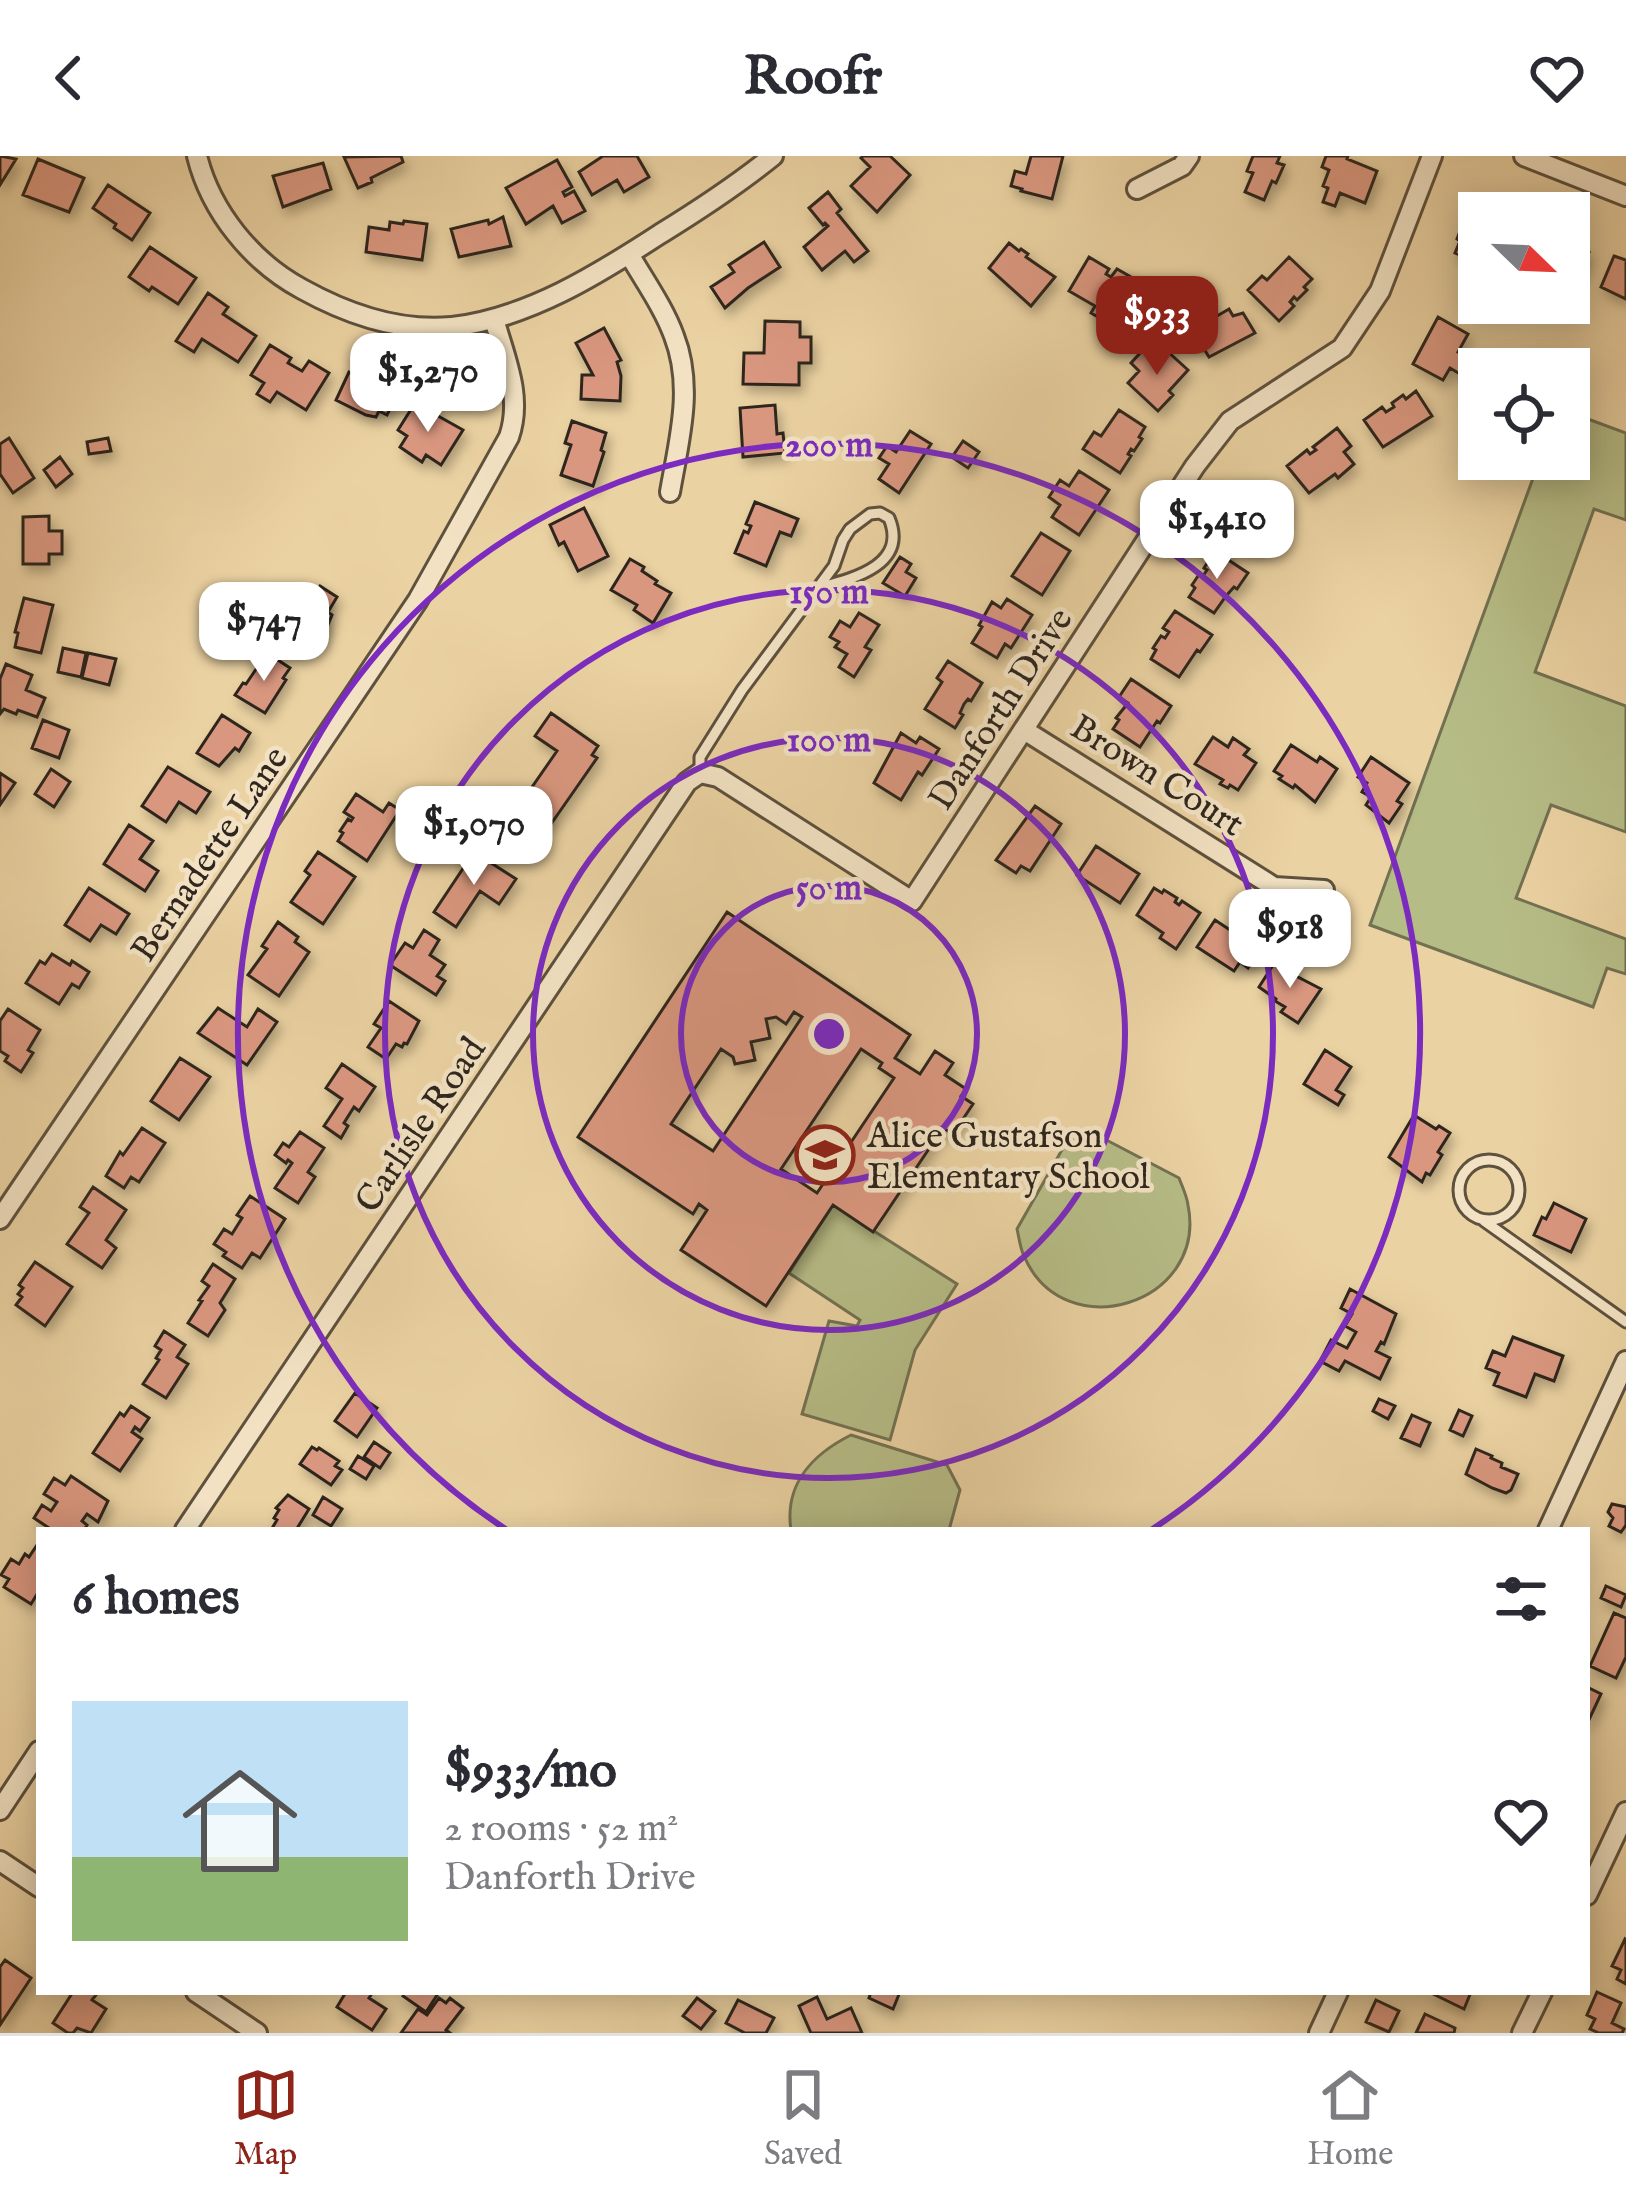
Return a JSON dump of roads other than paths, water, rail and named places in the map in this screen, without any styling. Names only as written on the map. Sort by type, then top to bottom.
[{"type":"street","points":[[197,156],[209,189],[236,234],[285,280],[321,300],[389,324],[449,327],[494,319],[561,292],[737,185],[773,156]]},
{"type":"street","points":[[1137,190],[1182,166],[1189,156]]},
{"type":"street","name":"Danforth Drive","points":[[709,775],[912,901],[1195,466],[1230,421],[1342,348],[1380,291],[1432,156]]},
{"type":"street","points":[[1524,156],[1626,196]]},
{"type":"street","points":[[629,254],[674,334],[683,369],[685,407],[670,492]]},
{"type":"street","name":"Bernadette Lane","points":[[0,1219],[434,575],[514,422],[515,393],[494,319]]},
{"type":"street","name":"Brown Court","points":[[1024,730],[1274,887],[1324,890]]},
{"type":"street","name":"Carlisle Road","points":[[187,1527],[687,782],[709,775]]},
{"type":"street","points":[[1549,1527],[1626,1361]]},
{"type":"street","points":[[0,1810],[36,1756]]},
{"type":"street","points":[[1590,1889],[1626,1812]]},
{"type":"street","points":[[0,1861],[36,1885]]},
{"type":"street","points":[[200,1995],[257,2033]]},
{"type":"street","points":[[1319,2033],[1337,1995]]},
{"type":"street","points":[[1522,2033],[1541,1995]]},
{"type":"lane","points":[[709,775],[700,757],[742,690],[834,566],[843,540],[870,514],[889,518],[894,535],[885,558],[866,572],[818,588]]},
{"type":"lane","points":[[1480,1219],[1500,1218],[1518,1196],[1519,1186],[1510,1169],[1493,1160],[1466,1170],[1458,1189],[1464,1208],[1626,1322]]},
{"type":"place","name":"Alice Gustafson Elementary School","points":[[825,1155]]}]
